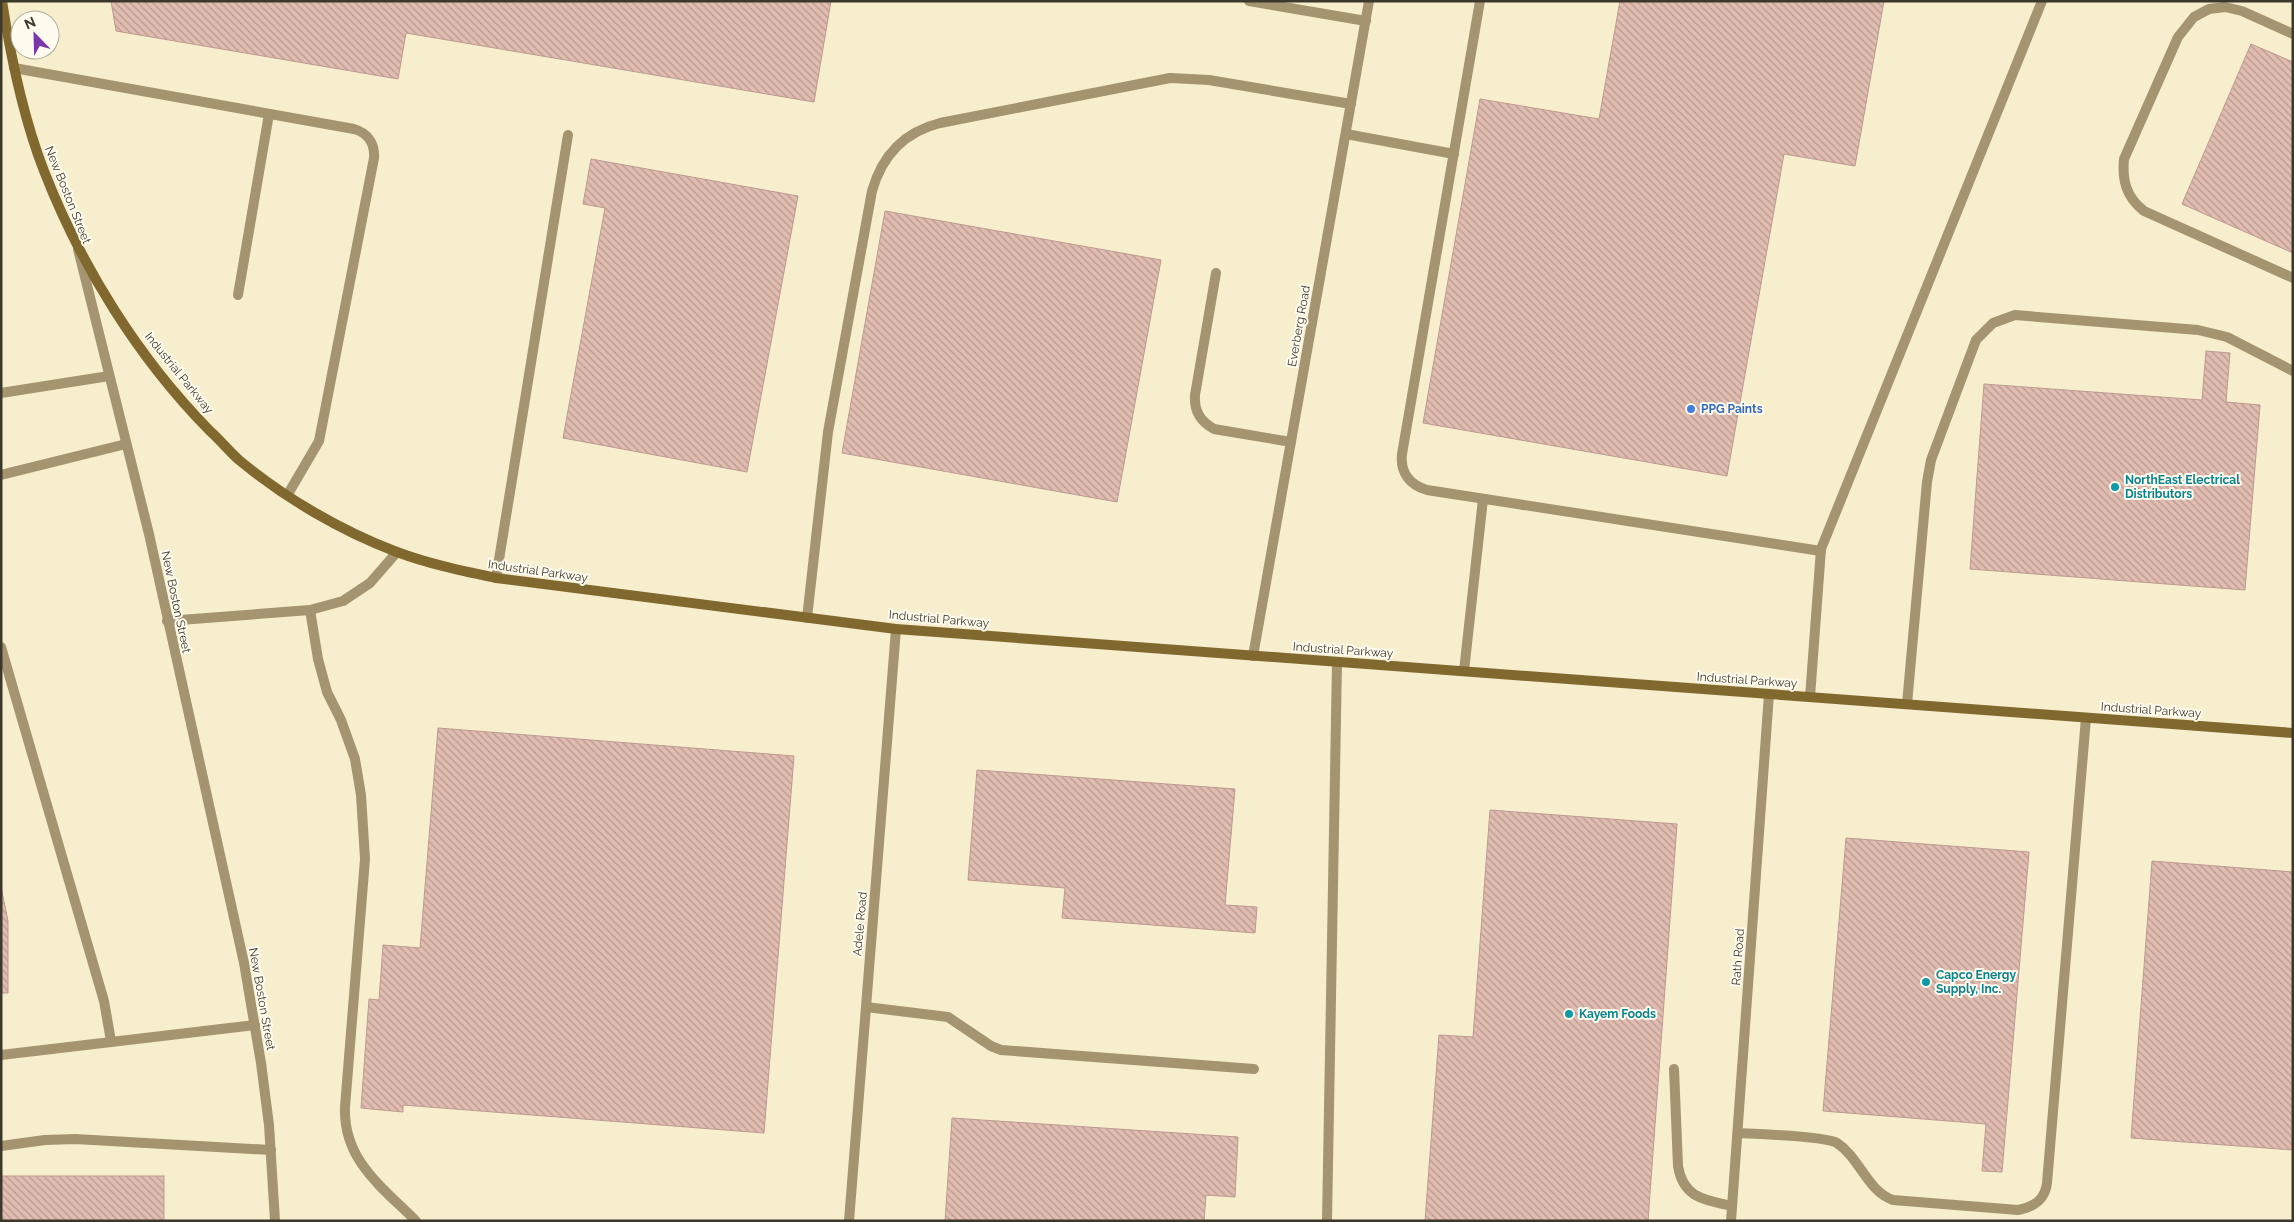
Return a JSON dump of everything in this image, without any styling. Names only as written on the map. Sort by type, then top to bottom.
[{"type":"main road","name":"New Boston Street","points":[[2,1],[14,68],[41,163],[76,241]]},
{"type":"main road","name":"Industrial Parkway","points":[[76,241],[110,302],[149,360],[184,404],[238,459],[330,522],[397,552],[451,569],[496,578],[896,629],[2293,733]]},
{"type":"street","points":[[1248,1],[1366,21]]},
{"type":"street","name":"Everberg Road","points":[[1253,656],[1369,1]]},
{"type":"street","points":[[1480,1],[1401,461],[1404,472],[1416,486],[1427,490],[1821,551]]},
{"type":"street","points":[[1810,697],[1821,551],[2042,1]]},
{"type":"street","points":[[2293,34],[2226,7],[2209,9],[2194,16],[2178,36],[2124,159],[2123,176],[2132,199],[2151,215],[2293,278]]},
{"type":"street","points":[[14,68],[359,130],[370,140],[374,153],[319,441],[288,494]]},
{"type":"street","points":[[807,618],[828,432],[872,191],[882,164],[901,142],[912,133],[940,123],[1170,78],[1209,80],[1351,104]]},
{"type":"street","points":[[238,295],[269,114]]},
{"type":"street","points":[[1346,134],[1454,154]]},
{"type":"street","points":[[496,578],[568,135]]},
{"type":"street","name":"New Boston Street","points":[[76,241],[149,534],[244,963],[255,1025],[271,1150],[275,1221]]},
{"type":"street","points":[[1216,272],[1195,395],[1197,412],[1204,422],[1214,429],[1291,442]]},
{"type":"street","points":[[1907,704],[1929,467],[1973,347],[1986,328],[1999,319],[2014,315],[2198,330],[2227,337],[2293,371]]},
{"type":"street","points":[[1,393],[110,376]]},
{"type":"street","points":[[1,475],[126,444]]},
{"type":"street","points":[[1464,671],[1483,499]]},
{"type":"street","points":[[167,621],[310,610],[343,601],[370,583],[397,552]]},
{"type":"street","points":[[310,610],[318,660],[327,692],[341,720],[355,759],[361,794],[365,859],[345,1107],[346,1126],[359,1162],[416,1221]]},
{"type":"street","name":"Adele Road","points":[[849,1221],[896,629]]},
{"type":"street","points":[[1,647],[104,1001],[110,1041]]},
{"type":"street","points":[[1326,1221],[1337,662]]},
{"type":"street","name":"Rath Road","points":[[1731,1221],[1769,694]]},
{"type":"street","points":[[1738,1133],[1832,1141],[1846,1151],[1878,1192],[1893,1200],[2018,1210],[2030,1207],[2040,1200],[2047,1183],[2086,718]]},
{"type":"street","points":[[866,1007],[948,1017],[991,1046],[1009,1052],[1254,1069]]},
{"type":"street","points":[[1,1055],[255,1025]]},
{"type":"street","points":[[1674,1069],[1678,1166],[1682,1182],[1686,1188],[1699,1198],[1732,1206]]},
{"type":"street","points":[[1,1146],[45,1140],[75,1139],[271,1150]]},
{"type":"building","points":[[111,1],[831,1],[814,102],[406,33],[398,79],[116,31]]},
{"type":"building","points":[[1620,1],[1884,1],[1855,166],[1784,154],[1727,476],[1423,423],[1480,99],[1599,119]]},
{"type":"building","points":[[2251,44],[2293,62],[2293,253],[2182,204]]},
{"type":"building","points":[[591,159],[798,196],[747,472],[563,438],[605,208],[583,204]]},
{"type":"building","points":[[885,211],[1161,260],[1117,502],[842,453]]},
{"type":"building","name":"NorthEast Electrical Distributors","points":[[2206,351],[2230,353],[2226,402],[2260,405],[2245,590],[1970,569],[1984,384],[2202,400]]},
{"type":"building","points":[[438,728],[794,756],[764,1133],[403,1105],[403,1112],[361,1108],[369,999],[379,1000],[383,945],[420,948]]},
{"type":"building","points":[[977,770],[1235,789],[1225,905],[1257,907],[1255,933],[1062,918],[1065,888],[968,880]]},
{"type":"building","name":"Kayem Foods","points":[[1490,810],[1677,824],[1648,1221],[1425,1221],[1439,1035],[1473,1037]]},
{"type":"building","name":"Capco Energy Supply, Inc.","points":[[1846,838],[2029,852],[2002,1172],[1982,1171],[1986,1124],[1823,1111]]},
{"type":"building","points":[[2152,861],[2293,872],[2293,1150],[2131,1138]]},
{"type":"building","points":[[1,887],[8,921],[8,993],[1,993]]},
{"type":"building","points":[[952,1118],[1238,1137],[1235,1197],[1206,1195],[1204,1221],[945,1221]]},
{"type":"building","points":[[1,1176],[164,1176],[164,1221],[1,1221]]},
{"type":"place","name":"PPG Paints","points":[[1691,409]]},
{"type":"place","name":"NorthEast Electrical Distributors","points":[[2115,487]]},
{"type":"place","name":"Capco Energy Supply, Inc.","points":[[1926,982]]},
{"type":"place","name":"Kayem Foods","points":[[1569,1014]]}]
